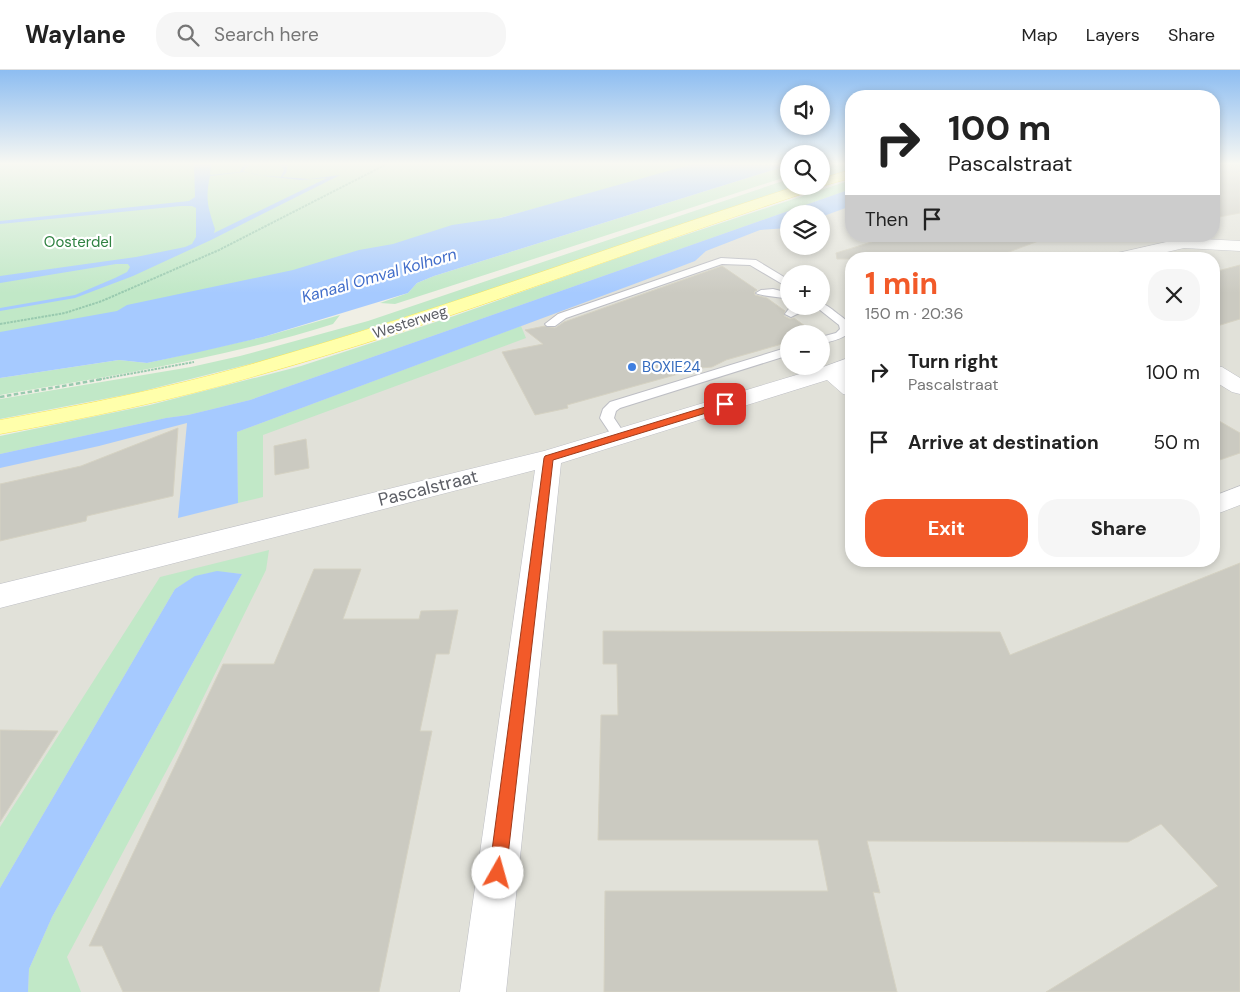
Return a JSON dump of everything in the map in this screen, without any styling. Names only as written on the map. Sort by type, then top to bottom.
[{"type":"main road","name":"Westerweg","points":[[0,427],[115,404],[215,381],[285,362],[432,315],[750,207]]},
{"type":"street","points":[[1142,252],[1180,242]]},
{"type":"street","points":[[1212,242],[1240,246]]},
{"type":"street","name":"Pascalstraat","points":[[0,596],[549,458],[841,367]]},
{"type":"street","points":[[1220,375],[1240,387]]},
{"type":"street","points":[[483,992],[549,458]]},
{"type":"street","points":[[1220,503],[1240,495]]},
{"type":"lane","points":[[550,324],[562,316],[721,261],[742,260],[752,262],[780,279]]},
{"type":"lane","points":[[761,292],[780,294]]},
{"type":"lane","points":[[830,313],[845,325]]},
{"type":"lane","points":[[839,319],[845,318]]},
{"type":"lane","points":[[830,338],[840,335],[845,331]]},
{"type":"lane","points":[[619,436],[607,418],[613,399],[780,353]]},
{"type":"path","points":[[0,324],[65,313],[102,301],[219,250],[303,207]]},
{"type":"path","points":[[0,397],[196,362]]},
{"type":"shaded area","points":[[830,207],[845,207],[845,242],[1220,242],[1220,207],[1240,207],[1240,992],[0,992],[0,443],[221,396],[780,209],[780,255],[830,255]]},
{"type":"green space","name":"Oosterdel","points":[[0,207],[541,207],[267,280],[0,337]]},
{"type":"green space","points":[[655,207],[693,207],[395,304],[380,303],[408,293],[417,283]]},
{"type":"green space","points":[[706,207],[737,207],[469,297],[282,356],[135,393],[0,419],[0,399],[191,367],[240,356],[368,321]]},
{"type":"green space","points":[[770,207],[780,207],[780,214],[250,400],[188,415],[166,418],[0,454],[0,436],[150,405],[301,366],[454,316],[640,250]]},
{"type":"green space","points":[[340,315],[333,324],[251,347],[168,365],[0,395],[0,378],[119,360],[147,363],[263,337]]},
{"type":"green space","points":[[521,326],[526,338],[263,435],[263,497],[238,503],[237,432]]},
{"type":"green space","points":[[269,550],[266,570],[177,751],[67,957],[81,992],[28,992],[29,969],[52,917],[242,574],[222,572],[207,574],[192,579],[175,589],[0,888],[0,827],[160,577]]},
{"type":"water","points":[[132,207],[171,207],[0,224],[0,221]]},
{"type":"water","points":[[194,207],[209,207],[215,229],[214,233],[267,207],[276,207],[133,276],[75,298],[0,311],[0,308],[75,295],[127,272],[130,267],[128,264],[116,264],[0,283],[0,276],[136,257],[185,247],[192,244],[196,237],[196,208]]},
{"type":"water","name":"Kanaal Omval Kolhorn","points":[[539,207],[655,207],[434,276],[417,283],[408,293],[263,337],[147,363],[119,360],[0,378],[0,332],[117,311],[127,305],[293,270],[359,250],[393,244],[452,225],[500,218]]},
{"type":"water","points":[[830,207],[845,208],[830,214]]},
{"type":"water","points":[[780,214],[780,229],[760,230],[706,251],[695,261],[237,432],[238,503],[178,518],[187,423],[99,446],[0,468],[0,454],[166,418],[188,415],[250,400]]},
{"type":"water","points":[[217,571],[242,574],[52,917],[29,969],[28,992],[0,992],[0,888],[175,589],[195,576]]},
{"type":"building","points":[[1220,207],[1240,207],[1240,213],[1220,217]]},
{"type":"building","points":[[872,242],[1036,242],[1009,252],[845,252],[845,259],[837,259],[836,253]]},
{"type":"building","points":[[1240,265],[1240,319],[1220,325],[1220,270]]},
{"type":"building","points":[[722,266],[757,290],[754,292],[755,295],[767,298],[780,307],[780,315],[784,315],[790,319],[794,318],[804,325],[780,325],[780,345],[726,360],[712,367],[700,368],[567,405],[568,408],[535,415],[502,352],[543,344],[525,330],[545,326],[555,328],[564,322]]},
{"type":"building","points":[[1220,421],[1240,433],[1240,453],[1220,460]]},
{"type":"building","points":[[178,428],[173,496],[87,516],[86,521],[0,541],[0,484],[81,466]]},
{"type":"building","points":[[306,439],[309,468],[275,475],[274,446]]},
{"type":"building","points":[[1240,563],[1240,992],[1046,992],[1218,886],[1161,824],[1128,842],[867,841],[880,893],[873,892],[897,992],[604,992],[605,891],[828,891],[818,840],[598,840],[601,715],[618,715],[617,664],[603,664],[603,631],[1000,632],[1010,655]]},
{"type":"building","points":[[314,569],[361,569],[343,619],[419,619],[421,611],[458,610],[449,654],[436,654],[420,731],[432,731],[379,992],[123,992],[102,946],[89,946],[223,664],[274,664]]},
{"type":"building","points":[[0,730],[58,731],[0,822]]},
{"type":"place","name":"BOXIE24","points":[[632,367]]},
{"type":"route","points":[[498,873],[549,458],[725,404]]}]
